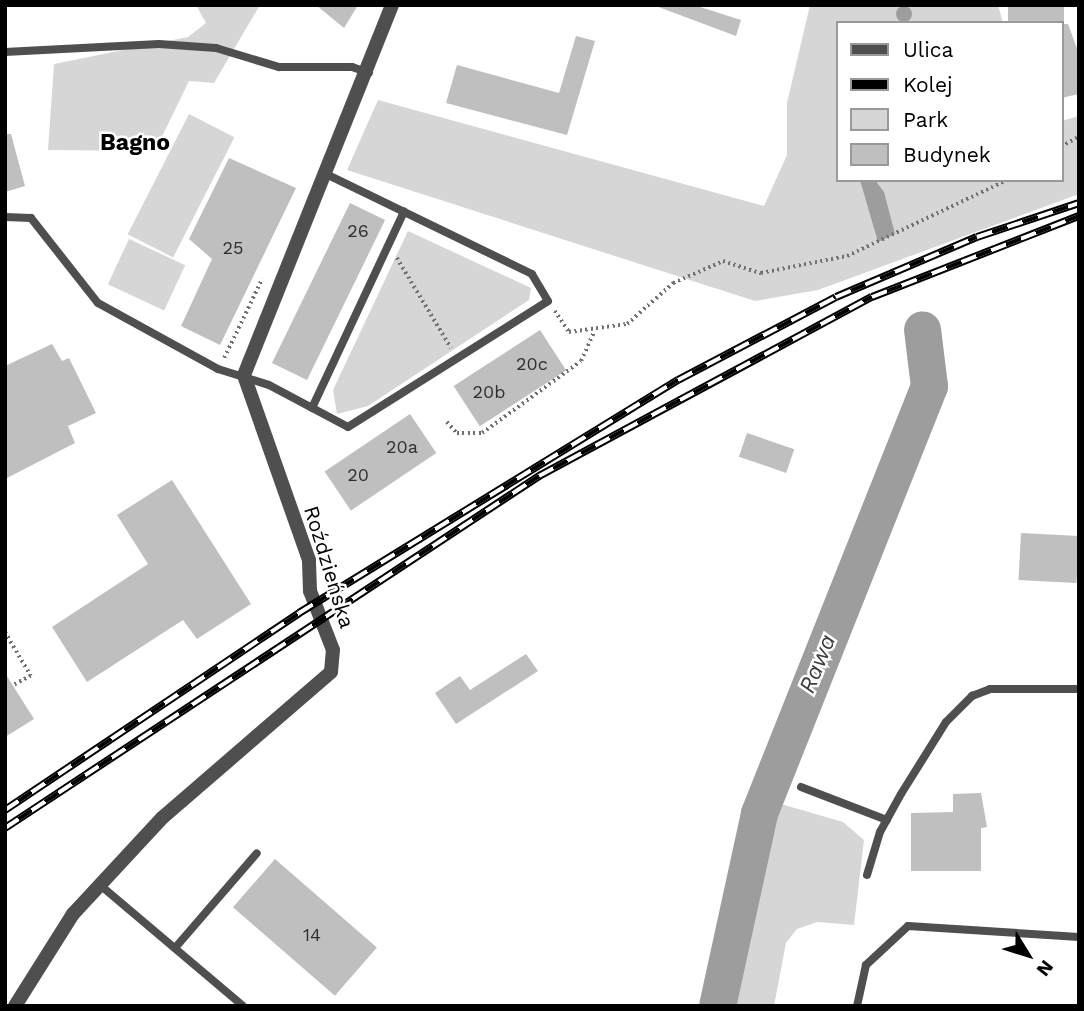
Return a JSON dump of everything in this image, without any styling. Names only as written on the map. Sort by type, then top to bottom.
[{"type":"street","points":[[244,375],[369,73],[392,5]]},
{"type":"street","name":"Roździeńska","points":[[15,1006],[73,914],[162,818],[331,672],[333,650],[310,591],[309,561],[244,375]]},
{"type":"lane","points":[[5,52],[159,44],[216,48],[279,67],[352,67],[369,73]]},
{"type":"lane","points":[[5,217],[31,218],[98,303],[218,369],[244,375],[348,427],[548,301],[532,274],[328,175]]},
{"type":"lane","points":[[312,408],[404,212]]},
{"type":"lane","points":[[867,875],[887,820],[947,722],[972,696],[990,689],[1079,689]]},
{"type":"lane","points":[[801,787],[887,820]]},
{"type":"lane","points":[[175,948],[257,853]]},
{"type":"lane","points":[[100,885],[243,1006]]},
{"type":"lane","points":[[857,1006],[866,965],[908,926],[1079,937]]},
{"type":"path","points":[[1063,146],[1079,136]]},
{"type":"path","points":[[548,301],[569,331],[594,332],[627,324],[673,283],[723,261],[761,273],[847,256],[1003,182]]},
{"type":"path","points":[[399,244],[395,254],[452,349]]},
{"type":"path","points":[[446,422],[457,433],[482,433],[581,361],[594,332]]},
{"type":"path","points":[[5,632],[31,676],[12,686]]},
{"type":"green space","points":[[196,5],[260,5],[214,83],[189,81],[155,151],[48,150],[54,64],[188,37],[206,23]]},
{"type":"green space","points":[[810,5],[998,5],[1002,21],[836,21],[836,182],[1063,182],[1063,120],[1079,116],[1079,194],[818,290],[755,301],[347,170],[378,100],[764,206],[787,155],[787,103]]},
{"type":"green space","points":[[189,114],[234,137],[173,257],[128,234]]},
{"type":"green space","points":[[408,231],[531,288],[529,300],[368,406],[337,414],[333,390]]},
{"type":"green space","points":[[129,239],[185,265],[164,311],[108,284]]},
{"type":"green space","points":[[781,804],[843,822],[864,840],[854,925],[817,922],[797,929],[786,943],[774,1006],[730,1006]]},
{"type":"shaded area","points":[[901,6],[907,6],[912,11],[908,21],[900,21],[896,17],[896,11]]},
{"type":"shaded area","points":[[861,182],[876,182],[884,192],[895,234],[878,242]]},
{"type":"building","points":[[316,5],[358,5],[344,28]]},
{"type":"building","points":[[653,5],[694,5],[741,20],[736,36]]},
{"type":"building","points":[[1008,5],[1064,5],[1064,23],[1008,21]]},
{"type":"building","points":[[1063,24],[1068,24],[1079,54],[1079,94],[1063,98]]},
{"type":"building","points":[[576,36],[595,41],[567,135],[446,103],[457,65],[559,93]]},
{"type":"building","points":[[5,134],[11,134],[25,186],[5,192]]},
{"type":"building","points":[[229,158],[296,188],[220,345],[181,326],[212,259],[189,239]]},
{"type":"building","points":[[350,203],[385,220],[307,380],[272,363]]},
{"type":"building","points":[[540,330],[566,370],[480,426],[454,386]]},
{"type":"building","points":[[52,344],[62,361],[69,358],[96,413],[68,426],[75,443],[5,479],[5,366]]},
{"type":"building","points":[[410,414],[436,453],[351,511],[325,472]]},
{"type":"building","points":[[747,433],[794,449],[786,473],[739,457]]},
{"type":"building","points":[[172,480],[251,604],[197,639],[183,620],[87,682],[52,627],[148,564],[117,515]]},
{"type":"building","points":[[1021,533],[1079,536],[1076,583],[1019,580]]},
{"type":"building","points":[[526,654],[538,671],[456,724],[435,693],[460,676],[470,690]]},
{"type":"building","points":[[5,673],[34,719],[5,737]]},
{"type":"building","points":[[981,793],[987,827],[981,828],[981,871],[911,871],[911,813],[953,812],[953,794]]},
{"type":"building","points":[[275,859],[377,948],[335,996],[233,907]]},
{"type":"waterway","name":"Rawa","points":[[717,1006],[759,813],[929,386],[922,329]]},
{"type":"railway","points":[[5,810],[299,613],[678,380],[836,297],[977,237],[1079,203]]},
{"type":"railway","points":[[5,828],[539,476],[872,297],[1079,216]]},
{"type":"district","name":"Bagno","points":[[135,143]]}]
